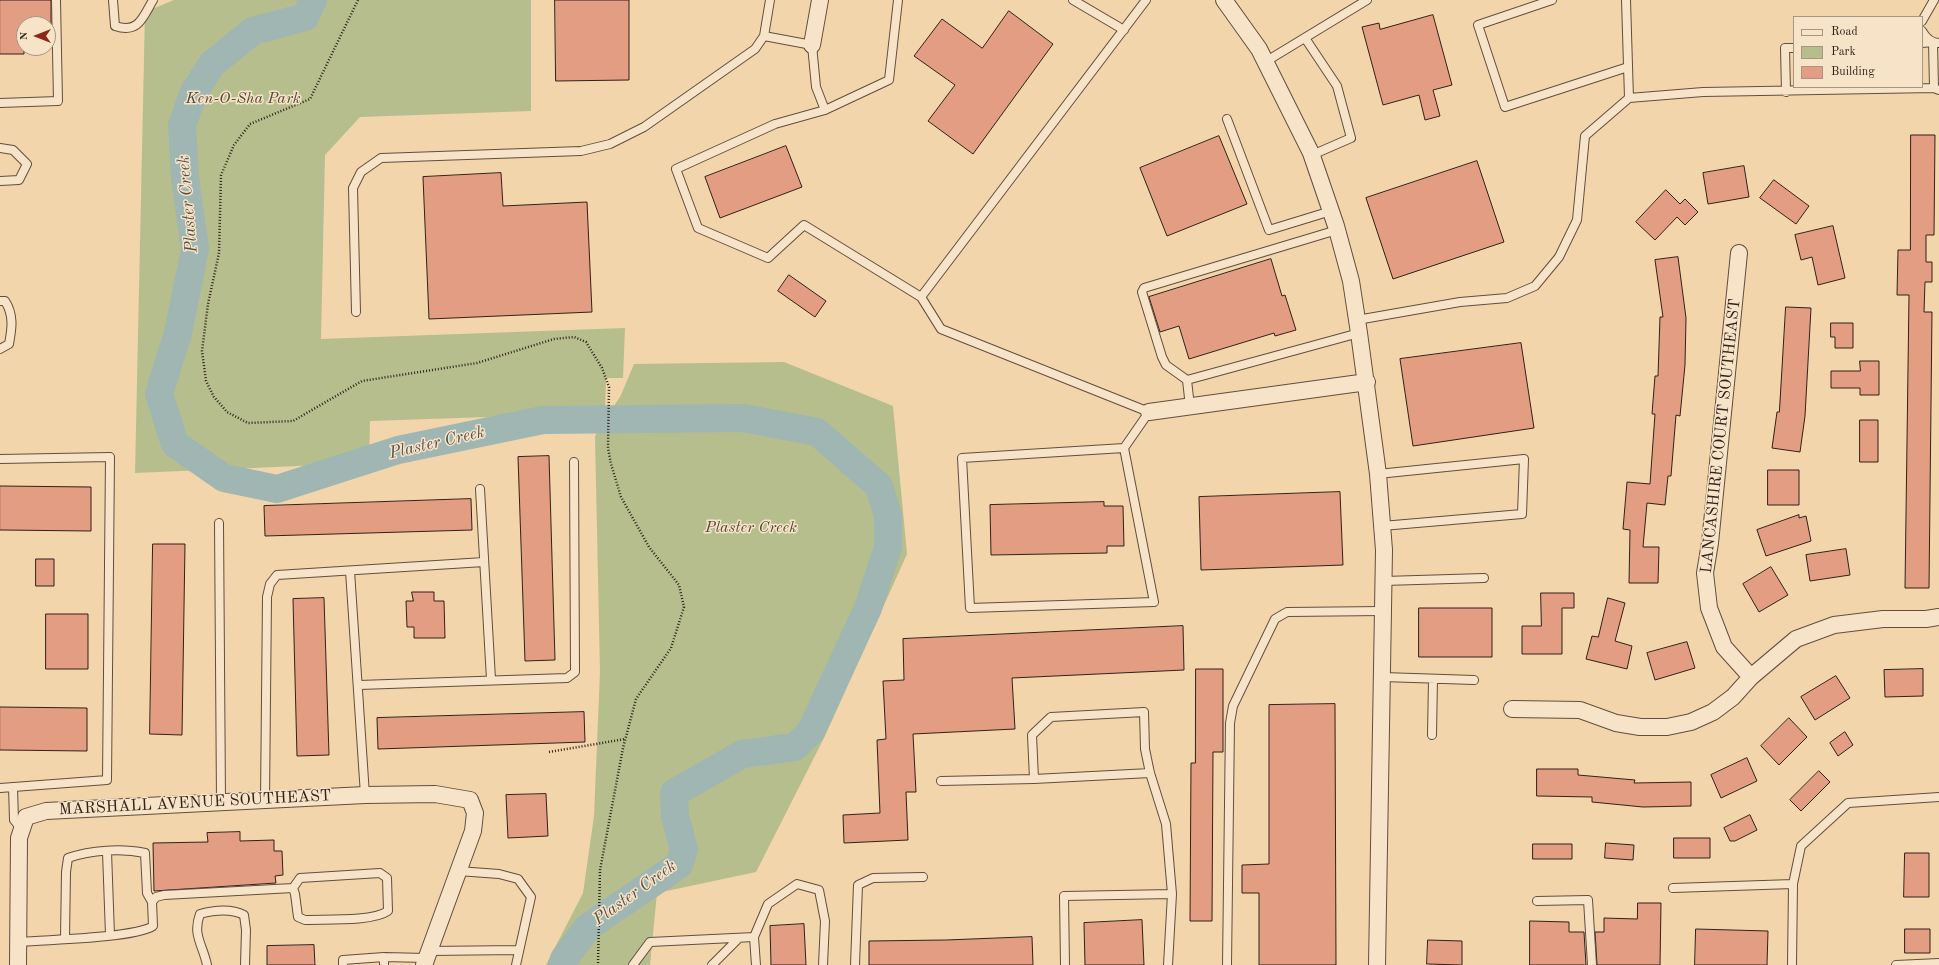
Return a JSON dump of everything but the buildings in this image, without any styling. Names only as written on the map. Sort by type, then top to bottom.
[{"type":"street","points":[[812,45],[820,0]]},
{"type":"street","points":[[1224,0],[1259,49],[1312,155],[1337,230],[1351,281],[1367,382],[1378,474],[1382,526],[1384,581],[1377,965]]},
{"type":"street","name":"LANCASHIRE COURT SOUTHEAST","points":[[1740,253],[1710,543],[1705,573],[1709,608],[1724,647],[1751,676]]},
{"type":"street","points":[[1149,412],[1367,382]]},
{"type":"street","points":[[1512,709],[1580,710],[1616,723],[1640,727],[1667,727],[1691,722],[1713,712],[1733,697],[1751,676],[1796,639],[1834,625],[1883,619],[1926,619],[1939,617]]},
{"type":"street","name":"MARSHALL AVENUE SOUTHEAST","points":[[24,823],[46,811],[364,795],[435,794],[470,800],[475,813],[473,831],[458,871]]},
{"type":"street","points":[[18,965],[19,838],[24,823]]},
{"type":"street","points":[[426,958],[458,871]]},
{"type":"lane","points":[[0,103],[58,101],[56,0]]},
{"type":"lane","points":[[113,0],[115,26],[132,29],[141,22],[153,0]]},
{"type":"lane","points":[[356,312],[353,188],[361,172],[381,158],[581,151],[610,144],[644,127],[755,49],[764,36],[770,0]]},
{"type":"lane","points":[[898,0],[889,80],[825,110],[776,124],[676,169],[698,228],[768,258],[804,224],[921,297],[941,329],[1149,412],[1124,448],[1154,602],[970,608],[962,458],[1124,448]]},
{"type":"lane","points":[[1073,0],[1124,30]]},
{"type":"lane","points":[[921,297],[1146,0]]},
{"type":"lane","points":[[1265,62],[1367,0]]},
{"type":"lane","points":[[1552,0],[1478,25],[1505,107],[1628,67]]},
{"type":"lane","points":[[1626,0],[1629,98]]},
{"type":"lane","points":[[1923,19],[1934,0]]},
{"type":"lane","points":[[1923,32],[1927,38],[1936,43]]},
{"type":"lane","points":[[764,36],[812,45],[816,87],[825,110]]},
{"type":"lane","points":[[1305,38],[1337,86],[1351,138],[1312,155]]},
{"type":"lane","points":[[1923,43],[1936,43]]},
{"type":"lane","points":[[1187,380],[1358,327],[1460,302],[1507,298],[1535,286],[1559,257],[1577,220],[1585,136],[1629,98],[1703,92],[1936,89],[1936,43]]},
{"type":"lane","points":[[1786,92],[1786,48],[1793,48]]},
{"type":"lane","points":[[1228,119],[1269,230],[1331,211]]},
{"type":"lane","points":[[0,148],[13,150],[27,164],[20,180],[0,181]]},
{"type":"lane","points":[[1190,407],[1187,380],[1166,365],[1162,357],[1142,292],[1144,288],[1337,230]]},
{"type":"lane","points":[[0,301],[4,301],[11,310],[12,324],[9,344],[0,349]]},
{"type":"lane","points":[[0,459],[110,458],[107,780],[0,788]]},
{"type":"lane","points":[[1378,474],[1524,459],[1522,514],[1382,526]]},
{"type":"lane","points":[[359,685],[491,679],[567,678],[575,672],[574,462]]},
{"type":"lane","points":[[480,489],[491,679]]},
{"type":"lane","points":[[219,523],[221,802]]},
{"type":"lane","points":[[265,800],[267,597],[270,584],[277,575],[484,562]]},
{"type":"lane","points":[[350,571],[359,685],[364,795]]},
{"type":"lane","points":[[1384,581],[1484,578]]},
{"type":"lane","points":[[1227,965],[1230,723],[1233,706],[1275,619],[1287,612],[1383,611]]},
{"type":"lane","points":[[1382,677],[1474,680]]},
{"type":"lane","points":[[1432,735],[1434,679]]},
{"type":"lane","points":[[1034,778],[1032,735],[1051,717],[1144,712],[1144,748],[1166,824],[1172,894],[1168,965]]},
{"type":"lane","points":[[941,781],[1150,773]]},
{"type":"lane","points":[[13,787],[14,820],[24,823]]},
{"type":"lane","points":[[1792,965],[1793,884],[1801,846],[1848,803],[1939,797]]},
{"type":"lane","points":[[18,942],[110,936],[147,930],[153,926],[152,902],[147,893],[145,853],[134,851],[107,852],[80,854],[68,858],[66,872],[65,938]]},
{"type":"lane","points":[[107,852],[110,936]]},
{"type":"lane","points":[[458,871],[499,874],[518,879],[531,896],[516,965]]},
{"type":"lane","points":[[380,873],[387,878],[388,911],[381,916],[305,920],[298,917],[293,888],[300,878],[380,873]]},
{"type":"lane","points":[[855,965],[858,886],[873,878],[923,877]]},
{"type":"lane","points":[[756,965],[754,937],[768,904],[797,884],[819,890],[825,921],[823,965]]},
{"type":"lane","points":[[1673,888],[1793,884]]},
{"type":"lane","points":[[152,902],[156,898],[164,895],[293,888]]},
{"type":"lane","points":[[1064,965],[1064,896],[1172,894]]},
{"type":"lane","points":[[1537,900],[1588,900],[1592,965]]},
{"type":"lane","points":[[207,965],[199,946],[196,925],[200,914],[212,911],[234,911],[244,915],[246,930],[245,965]]},
{"type":"lane","points":[[633,965],[650,942],[754,937]]},
{"type":"lane","points":[[712,965],[739,938]]},
{"type":"lane","points":[[343,965],[343,960],[384,961],[519,950]]},
{"type":"lane","points":[[1896,965],[1939,963]]},
{"type":"path","points":[[358,0],[310,99],[250,124],[234,145],[221,175],[219,253],[208,304],[202,351],[206,380],[214,397],[227,412],[248,422],[293,421],[362,381],[477,363],[554,340],[574,337],[586,342],[592,349],[602,368],[609,387],[608,448],[611,464],[621,497],[649,547],[679,585],[684,607],[671,648],[636,700],[625,739],[600,870],[598,965]]},
{"type":"path","points":[[549,752],[625,739]]},
{"type":"green space","name":"Ken-O-Sha Park","points":[[174,0],[531,0],[531,111],[360,117],[325,155],[321,339],[625,328],[623,378],[606,378],[605,413],[370,421],[369,463],[135,473],[145,12]]},
{"type":"green space","name":"Plaster Creek","points":[[784,362],[893,406],[907,554],[825,736],[756,872],[657,893],[650,965],[546,965],[583,893],[594,816],[600,672],[595,436],[621,395],[634,364]]},
{"type":"waterway","name":"Plaster Creek","points":[[313,0],[305,17],[253,31],[212,64],[194,92],[182,125],[185,178],[195,249],[178,333],[159,394],[175,444],[224,478],[277,489],[398,450],[543,420],[743,418],[817,432],[879,486],[888,516],[888,547],[868,608],[811,731],[795,747],[742,754],[674,793],[675,816],[684,849],[679,865],[588,927],[564,959],[562,965]]}]
